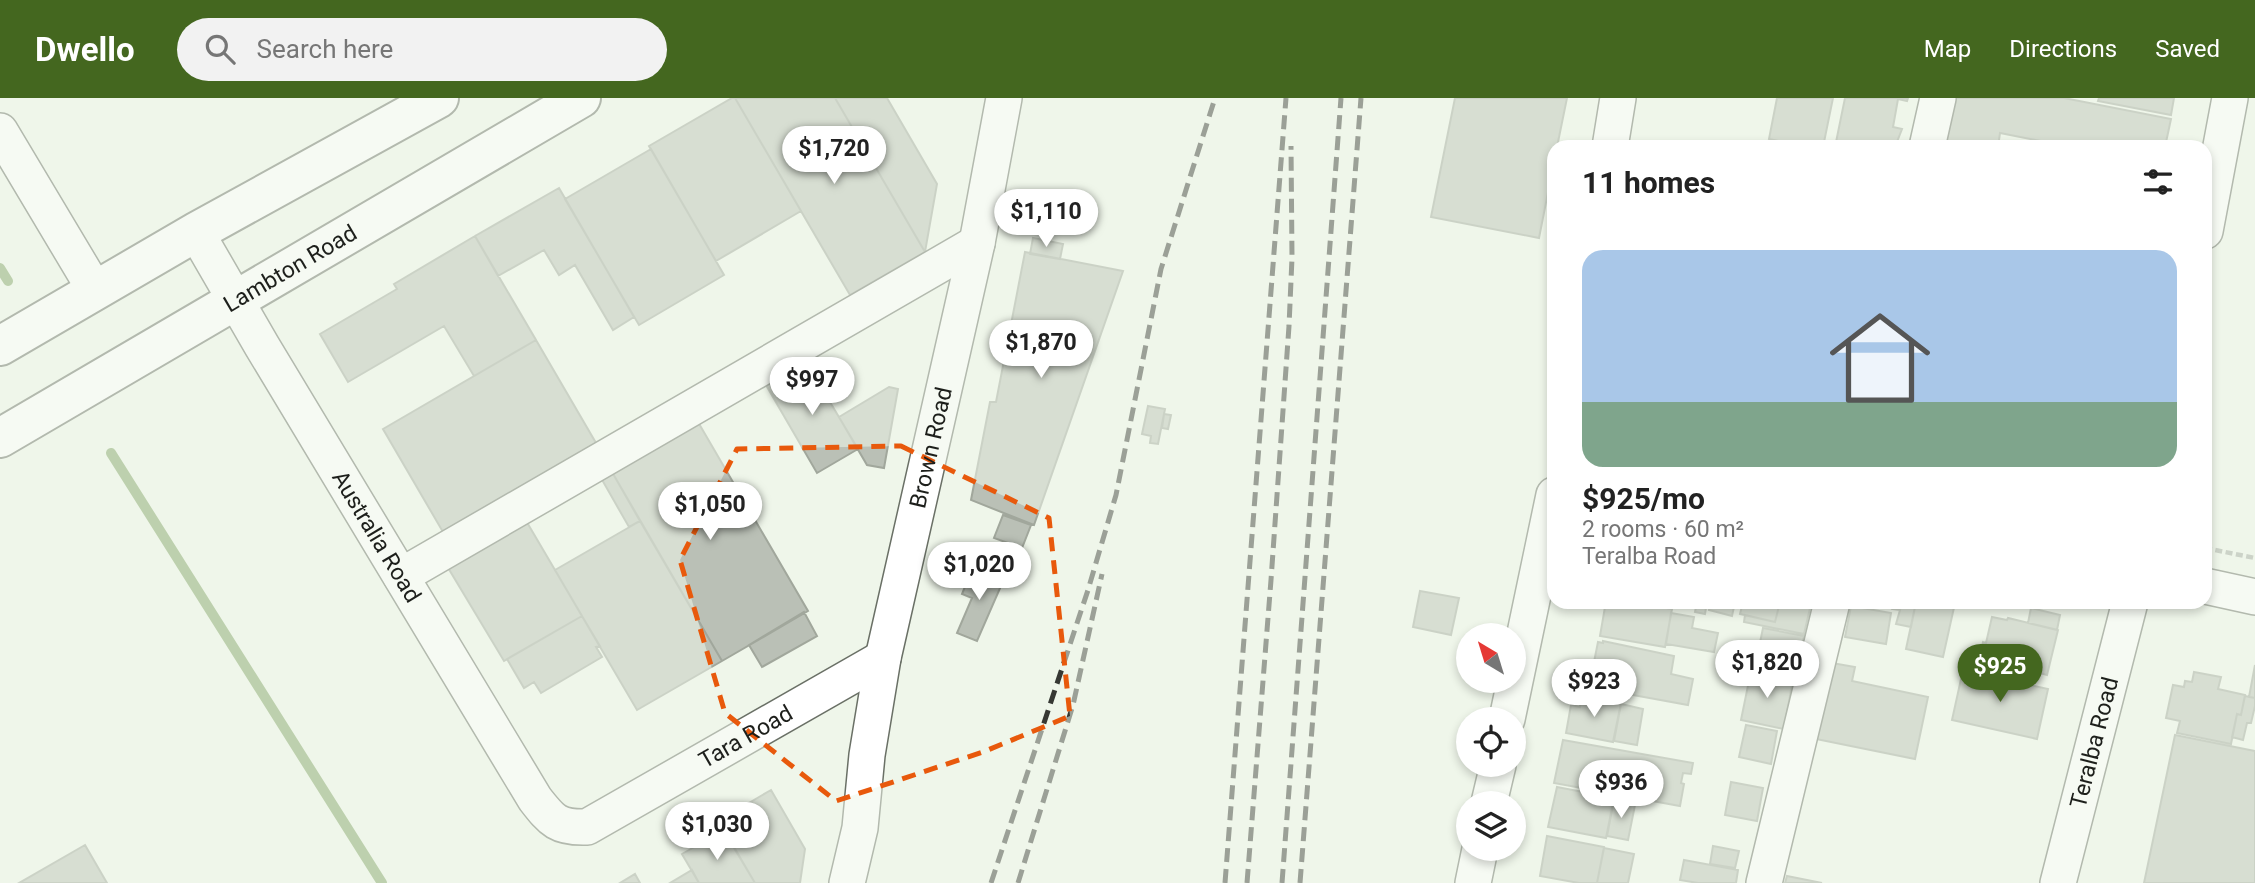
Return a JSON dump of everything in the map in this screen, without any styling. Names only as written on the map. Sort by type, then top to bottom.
[{"type":"main road","points":[[0,346],[196,232],[439,98]]},
{"type":"main road","name":"Lambton Road","points":[[0,438],[566,102]]},
{"type":"street","name":"Brown Road","points":[[847,883],[860,828],[867,755],[883,658],[976,243],[1004,98]]},
{"type":"street","points":[[1614,120],[1646,98]]},
{"type":"street","points":[[1929,140],[1938,98]]},
{"type":"street","points":[[2212,194],[2230,98]]},
{"type":"street","points":[[0,131],[95,290]]},
{"type":"street","name":"Australia Road","points":[[196,232],[535,799],[552,820],[570,827]]},
{"type":"street","points":[[401,576],[976,243]]},
{"type":"street","points":[[1510,707],[1547,528]]},
{"type":"street","points":[[2212,588],[2255,597]]},
{"type":"street","points":[[1764,883],[1830,609]]},
{"type":"street","name":"Teralba Road","points":[[2058,883],[2128,609]]},
{"type":"street","name":"Tara Road","points":[[570,827],[587,827],[883,658]]},
{"type":"street","points":[[1473,883],[1478,861]]},
{"type":"path","points":[[2212,549],[2255,558]]},
{"type":"highlighted area","points":[[901,446],[1049,518],[1070,716],[983,752],[836,801],[725,713],[680,560],[737,449]]},
{"type":"building","points":[[735,98],[801,211],[716,261],[649,146]]},
{"type":"building","points":[[735,98],[835,98],[925,252],[850,295]]},
{"type":"building","points":[[835,98],[887,98],[937,184],[925,252]]},
{"type":"building","points":[[1455,98],[1567,98],[1558,140],[1547,140],[1547,197],[1539,238],[1431,217]]},
{"type":"building","points":[[1777,98],[1833,98],[1824,140],[1769,139]]},
{"type":"building","points":[[1845,98],[1908,98],[1907,101],[1898,99],[1893,127],[1902,129],[1898,140],[1836,140]]},
{"type":"building","points":[[1955,98],[2064,98],[2171,119],[2166,140],[2036,140],[2000,133],[1999,140],[1946,140]]},
{"type":"building","points":[[2099,98],[2174,98],[2171,115],[2098,101]]},
{"type":"building","points":[[651,149],[724,275],[639,325],[565,199]]},
{"type":"building","points":[[559,188],[634,317],[613,330],[575,265],[559,275],[544,250],[498,276],[475,236]]},
{"type":"building","points":[[475,236],[536,340],[474,376],[444,326],[348,382],[320,334],[397,289],[394,284]]},
{"type":"building","points":[[1033,238],[1063,244],[1060,259],[1030,254]]},
{"type":"building","points":[[1025,252],[1123,271],[1034,525],[971,500],[990,402],[996,402]]},
{"type":"building","points":[[536,340],[596,443],[443,532],[383,429]]},
{"type":"building","points":[[806,362],[858,449],[817,473],[766,385]]},
{"type":"building","points":[[889,387],[898,389],[884,468],[867,465],[839,417]]},
{"type":"building","points":[[1148,406],[1165,409],[1158,444],[1150,443],[1151,436],[1142,434]]},
{"type":"building","points":[[1164,414],[1171,415],[1168,429],[1162,428]]},
{"type":"building","points":[[698,422],[808,611],[722,661],[612,472]]},
{"type":"building","points":[[612,472],[640,521],[629,527],[601,478]]},
{"type":"building","points":[[1003,515],[1031,525],[1022,548],[994,538]]},
{"type":"building","points":[[525,519],[582,616],[504,661],[447,566]]},
{"type":"building","points":[[640,521],[722,661],[637,710],[555,570]]},
{"type":"building","points":[[973,567],[1004,579],[977,641],[957,633],[972,598],[962,594]]},
{"type":"building","points":[[1420,591],[1459,598],[1451,635],[1413,627]]},
{"type":"building","points":[[1605,609],[1672,609],[1665,647],[1600,636]]},
{"type":"building","points":[[1696,609],[1706,609],[1705,614],[1695,612]]},
{"type":"building","points":[[1709,609],[1734,609],[1732,616]]},
{"type":"building","points":[[1741,609],[1778,609],[1775,622],[1740,614]]},
{"type":"building","points":[[1778,609],[1810,609],[1804,634],[1744,622],[1745,615],[1775,622]]},
{"type":"building","points":[[1850,609],[1891,613],[1886,644],[1845,637]]},
{"type":"building","points":[[1892,609],[1915,609],[1911,627],[1896,624],[1900,610]]},
{"type":"building","points":[[1915,609],[1954,609],[1943,657],[1906,649]]},
{"type":"building","points":[[2031,609],[2060,615],[2057,630],[2028,623]]},
{"type":"building","points":[[804,612],[817,636],[762,667],[749,645]]},
{"type":"building","points":[[1671,613],[1694,617],[1692,628],[1718,633],[1714,652],[1666,644]]},
{"type":"building","points":[[582,616],[600,646],[596,647],[602,657],[541,693],[534,682],[524,688],[507,659]]},
{"type":"building","points":[[1992,617],[2008,618],[2058,630],[2047,675],[1979,660]]},
{"type":"building","points":[[1763,628],[1804,636],[1796,675],[1755,667]]},
{"type":"building","points":[[1598,642],[1674,656],[1671,674],[1693,679],[1688,705],[1589,687]]},
{"type":"building","points":[[1832,663],[1855,667],[1852,681],[1928,697],[1915,759],[1816,739]]},
{"type":"building","points":[[2255,665],[2255,698],[2249,697]]},
{"type":"building","points":[[1963,670],[2048,689],[2037,739],[1952,720]]},
{"type":"building","points":[[1751,671],[1793,679],[1784,729],[1741,720]]},
{"type":"building","points":[[2194,672],[2221,677],[2218,689],[2245,695],[2241,715],[2237,714],[2231,744],[2177,733],[2180,721],[2166,718],[2173,685],[2184,687],[2185,681],[2192,682]]},
{"type":"building","points":[[1582,696],[1621,703],[1613,742],[1566,733],[1571,705],[1580,707]]},
{"type":"building","points":[[2245,696],[2255,698],[2255,706],[2243,740],[2232,737],[2237,714],[2241,715]]},
{"type":"building","points":[[1621,704],[1643,709],[1637,745],[1614,741]]},
{"type":"building","points":[[1746,725],[1777,731],[1771,764],[1739,757]]},
{"type":"building","points":[[2175,735],[2255,751],[2255,883],[2144,883]]},
{"type":"building","points":[[1563,740],[1693,763],[1691,774],[1683,773],[1680,806],[1554,783]]},
{"type":"building","points":[[1731,782],[1763,788],[1757,821],[1725,815]]},
{"type":"building","points":[[1557,787],[1614,798],[1606,838],[1548,827]]},
{"type":"building","points":[[771,790],[805,849],[800,883],[755,883],[718,821]]},
{"type":"building","points":[[1614,800],[1635,805],[1628,840],[1607,836]]},
{"type":"building","points":[[724,830],[755,883],[699,883],[682,854]]},
{"type":"building","points":[[1547,836],[1604,847],[1597,883],[1579,883],[1540,876]]},
{"type":"building","points":[[85,845],[107,883],[19,883]]},
{"type":"building","points":[[1713,846],[1739,851],[1735,868],[1710,864]]},
{"type":"building","points":[[1604,848],[1634,854],[1628,883],[1597,883]]},
{"type":"building","points":[[1684,860],[1738,870],[1736,883],[1680,880]]},
{"type":"building","points":[[692,870],[699,883],[670,883]]},
{"type":"building","points":[[635,874],[640,883],[620,883]]},
{"type":"building","points":[[1787,876],[1822,883],[1785,883]]},
{"type":"waterway","points":[[0,268],[8,281]]},
{"type":"waterway","points":[[111,453],[382,883]]},
{"type":"railway","points":[[991,883],[1088,590],[1116,495],[1161,269],[1215,98]]},
{"type":"railway","points":[[1225,883],[1286,98]]},
{"type":"railway","points":[[1282,883],[1341,98]]},
{"type":"railway","points":[[1300,883],[1361,98]]},
{"type":"railway","points":[[1247,883],[1289,326],[1292,258],[1291,146]]},
{"type":"railway","points":[[1018,883],[1073,705],[1102,574]]}]
